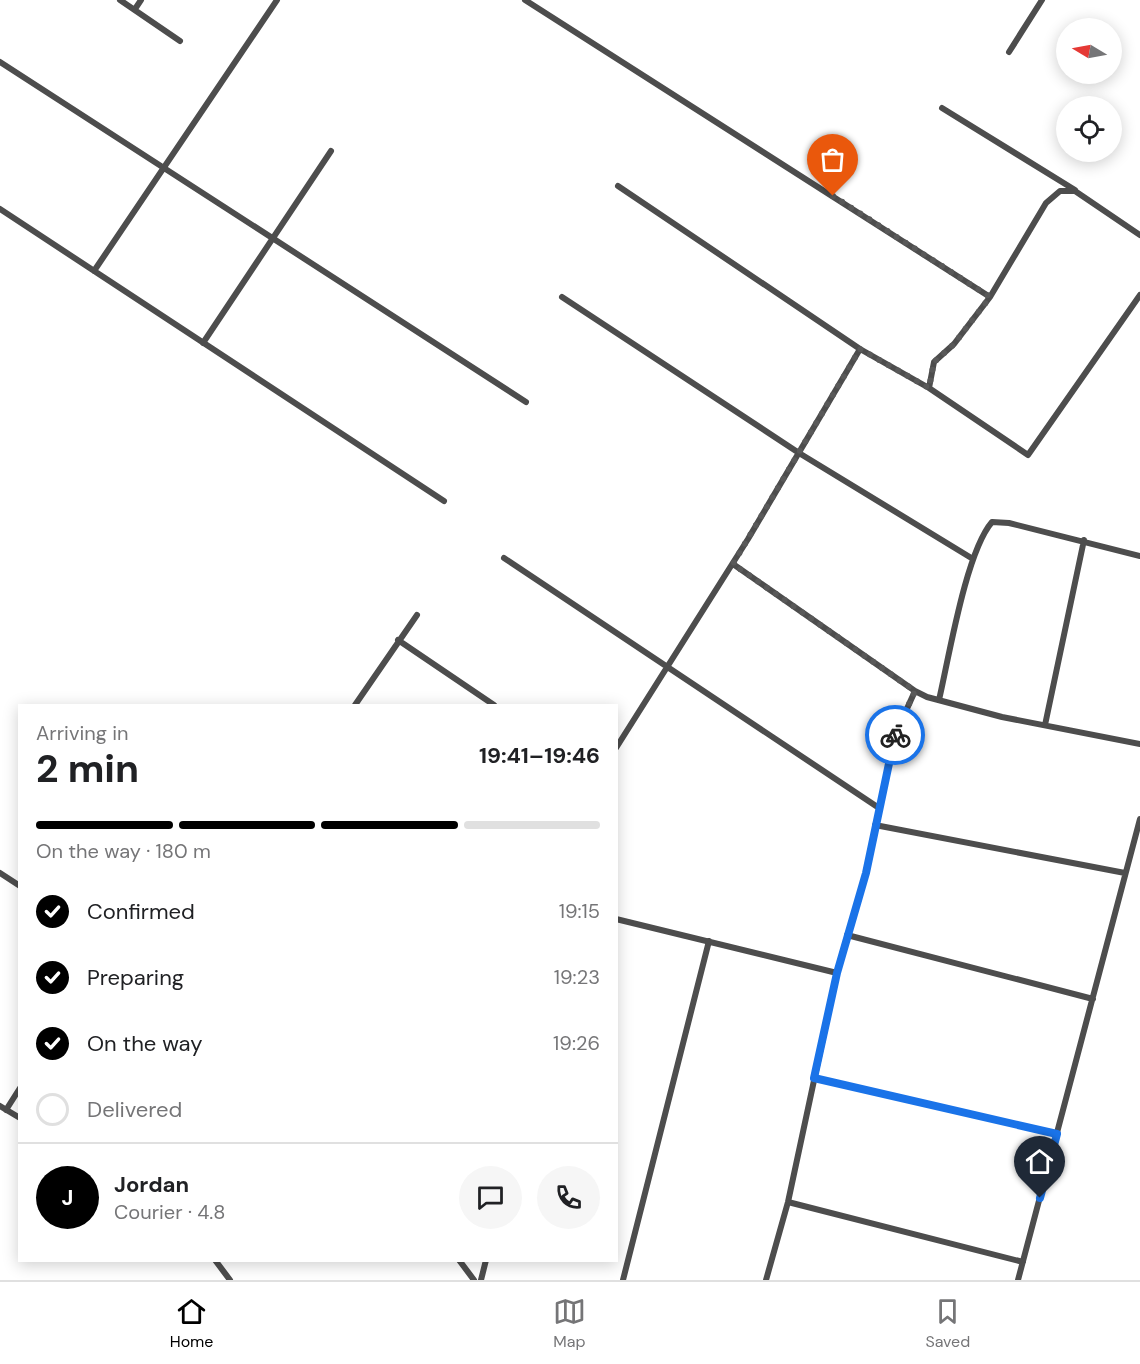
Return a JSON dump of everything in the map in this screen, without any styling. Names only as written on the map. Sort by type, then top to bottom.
[{"type":"street","points":[[120,0],[180,42]]},
{"type":"street","points":[[135,9],[141,0]]},
{"type":"street","points":[[94,271],[277,0]]},
{"type":"street","points":[[525,0],[990,297]]},
{"type":"street","points":[[1009,52],[1042,0]]},
{"type":"street","points":[[0,62],[526,402]]},
{"type":"street","points":[[942,108],[1075,190],[1140,235]]},
{"type":"street","points":[[203,343],[271,237],[331,151]]},
{"type":"street","points":[[618,186],[860,349],[929,388],[1028,455],[1140,295]]},
{"type":"street","points":[[929,388],[934,362],[954,344],[990,297],[1046,203],[1060,191],[1075,190]]},
{"type":"street","points":[[0,209],[444,501]]},
{"type":"street","points":[[562,297],[799,453],[973,559]]},
{"type":"street","points":[[618,745],[733,564],[860,349]]},
{"type":"street","points":[[939,700],[973,559],[983,533],[992,522],[1009,523],[1084,540],[1140,556]]},
{"type":"street","points":[[1045,725],[1084,540]]},
{"type":"street","points":[[504,558],[879,808]]},
{"type":"street","points":[[733,564],[915,691],[1002,717],[1140,744]]},
{"type":"street","points":[[355,704],[417,615]]},
{"type":"street","points":[[398,640],[493,704]]},
{"type":"street","points":[[766,1280],[788,1202],[837,973],[866,873],[895,735],[915,691]]},
{"type":"street","points":[[1018,1280],[1140,819]]},
{"type":"street","points":[[875,825],[1125,873]]},
{"type":"street","points":[[0,873],[18,885]]},
{"type":"street","points":[[618,919],[837,973]]},
{"type":"street","points":[[847,934],[1093,999]]},
{"type":"street","points":[[623,1280],[709,941]]},
{"type":"street","points":[[814,1078],[1057,1134]]},
{"type":"street","points":[[18,1090],[3,1108],[18,1117]]},
{"type":"street","points":[[788,1202],[1023,1262]]},
{"type":"street","points":[[216,1262],[230,1280]]},
{"type":"street","points":[[460,1262],[474,1280]]},
{"type":"street","points":[[481,1280],[486,1262]]},
{"type":"way so far","points":[[833,196],[990,297],[954,344],[934,362],[929,388],[860,349],[733,564],[915,691],[895,735]]},
{"type":"route","points":[[895,735],[866,873],[837,973],[814,1078],[1057,1134],[1040,1198]]}]
